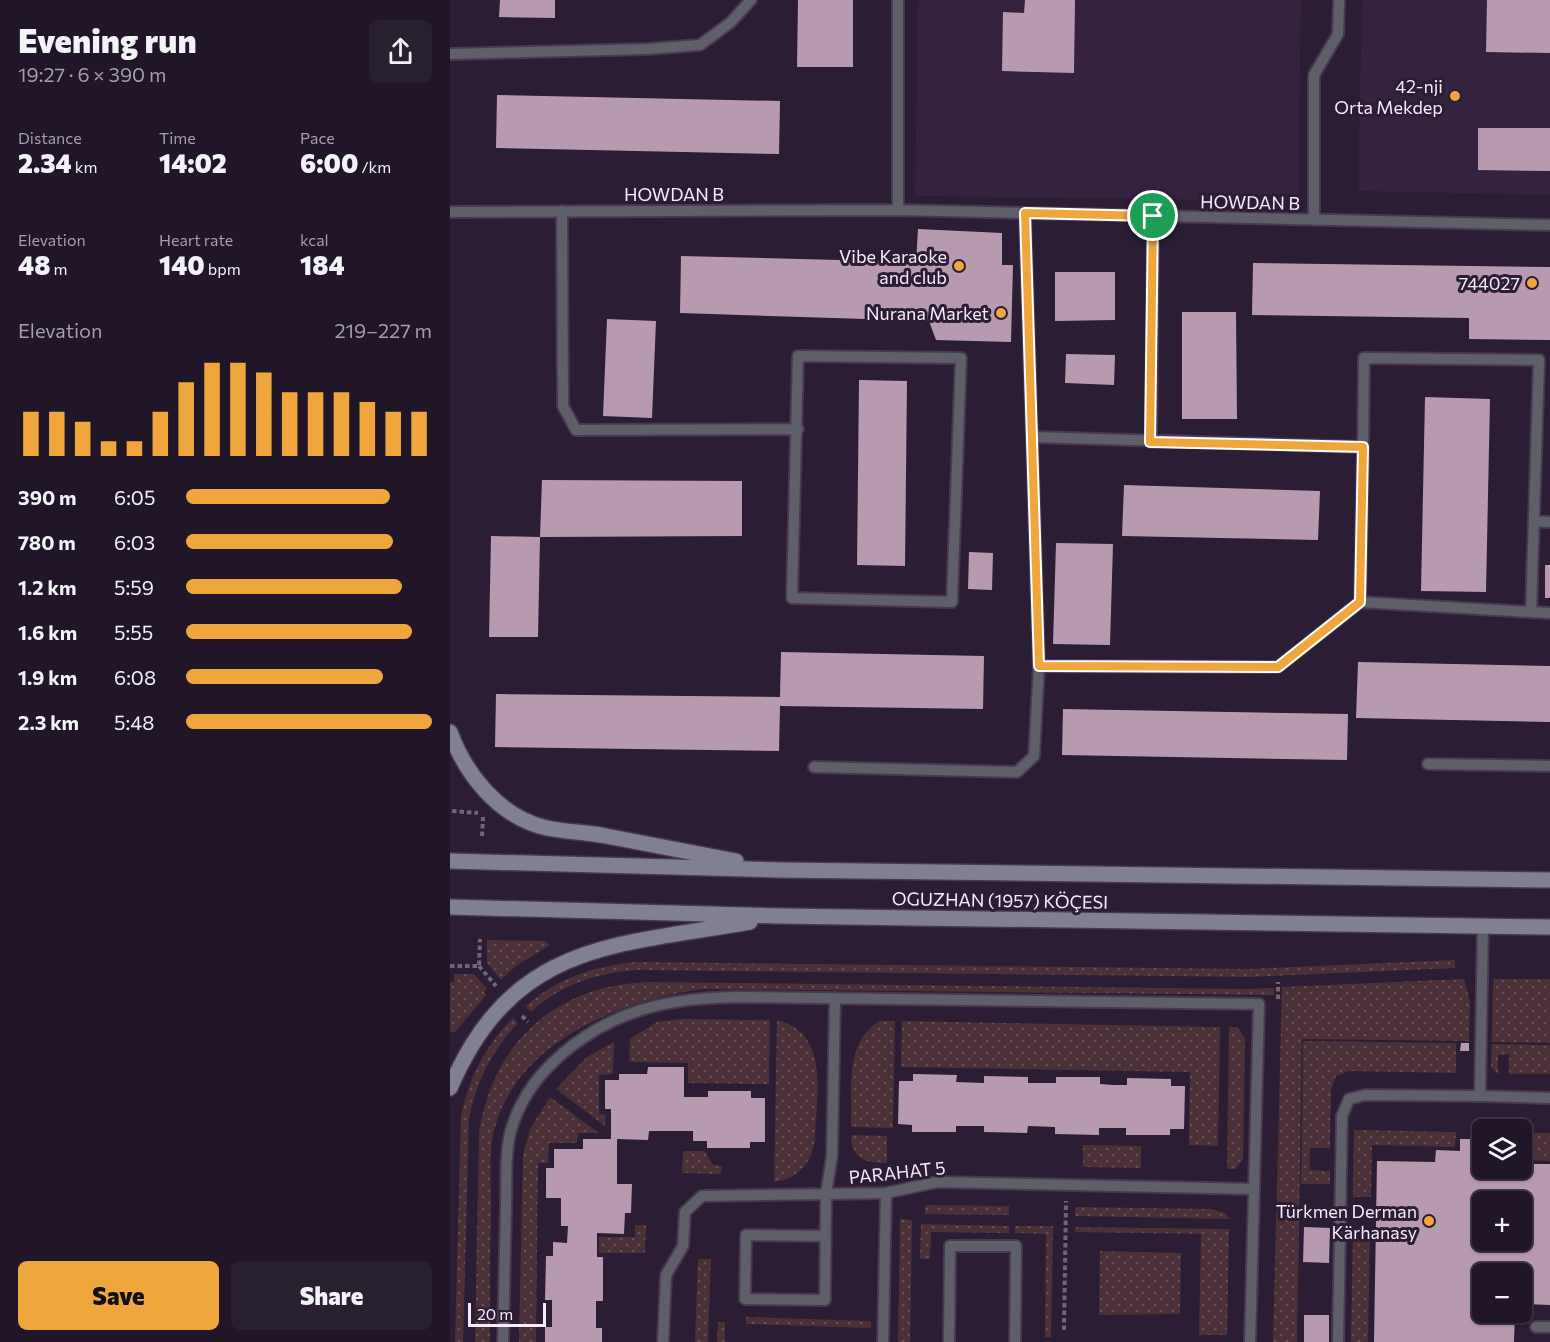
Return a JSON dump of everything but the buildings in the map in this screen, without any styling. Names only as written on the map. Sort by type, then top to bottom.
[{"type":"main road","points":[[450,732],[458,753],[474,779],[488,794],[527,821],[546,828],[594,833],[780,870]]},
{"type":"main road","name":"OGUZHAN (1957) KÖÇESI","points":[[450,861],[780,870],[1550,880]]},
{"type":"main road","name":"OGUZHAN (1957) KÖÇESI","points":[[450,907],[780,916],[1550,927]]},
{"type":"main road","points":[[450,1088],[470,1047],[493,1015],[516,992],[542,973],[577,955],[605,948],[780,916]]},
{"type":"lane","points":[[450,54],[647,49],[700,45],[731,22],[751,0]]},
{"type":"lane","points":[[898,0],[898,210]]},
{"type":"lane","name":"HOWDAN B","points":[[1314,220],[1314,75],[1338,34],[1339,0]]},
{"type":"lane","name":"HOWDAN B","points":[[450,212],[898,210],[1550,225]]},
{"type":"lane","points":[[562,211],[563,406],[576,430],[798,429]]},
{"type":"lane","points":[[814,767],[1017,772],[1034,756],[1039,666],[1034,437],[1025,213]]},
{"type":"lane","points":[[1150,442],[1153,216]]},
{"type":"lane","points":[[798,356],[961,358],[952,602],[792,598],[798,429],[798,356]]},
{"type":"lane","points":[[1360,602],[1364,358],[1539,360],[1531,612]]},
{"type":"lane","points":[[1034,437],[1363,447]]},
{"type":"lane","points":[[1534,521],[1550,522]]},
{"type":"lane","points":[[1039,666],[1278,667],[1360,602],[1550,613]]},
{"type":"lane","points":[[1428,764],[1550,766]]},
{"type":"lane","points":[[1480,1096],[1483,926]]},
{"type":"lane","points":[[825,1236],[746,1235],[745,1299],[825,1300],[826,1194],[832,1156],[835,998]]},
{"type":"lane","points":[[503,1342],[507,1157],[512,1125],[522,1101],[536,1080],[569,1049],[599,1028],[641,1010],[691,999],[835,998],[1259,1004],[1250,1342]]},
{"type":"lane","points":[[1338,1342],[1342,1116],[1349,1099],[1365,1095],[1550,1098]]},
{"type":"lane","name":"PARAHAT 5","points":[[663,1342],[666,1275],[684,1246],[685,1212],[702,1196],[886,1193],[937,1182],[1254,1189]]},
{"type":"lane","points":[[883,1342],[886,1193]]},
{"type":"lane","points":[[949,1342],[950,1246],[1016,1246],[1015,1342]]},
{"type":"lane","points":[[1536,1327],[1550,1327]]},
{"type":"path","points":[[452,811],[475,811],[483,815],[482,836]]},
{"type":"path","points":[[480,939],[479,966],[496,986]]},
{"type":"path","points":[[450,966],[479,966]]},
{"type":"path","points":[[1064,1330],[1066,1208]]},
{"type":"shaded area","points":[[918,0],[1301,0],[1298,201],[915,196]]},
{"type":"shaded area","name":"42-nji Orta Mekdep","points":[[1362,0],[1550,0],[1550,195],[1358,191]]},
{"type":"shaded area","points":[[487,940],[545,941],[550,945],[516,966],[501,980],[487,963]]},
{"type":"shaded area","points":[[1455,960],[1455,968],[1249,977],[636,970],[593,977],[580,982],[554,994],[531,1012],[526,1006],[550,988],[577,975],[591,970],[636,962],[1249,969]]},
{"type":"shaded area","points":[[454,974],[474,974],[487,989],[484,992],[486,995],[455,1032],[450,1032],[450,982],[454,982]]},
{"type":"shaded area","points":[[1464,979],[1470,1001],[1469,1041],[1302,1039],[1297,1342],[1273,1342],[1282,987]]},
{"type":"shaded area","points":[[1493,979],[1550,979],[1550,1043],[1492,1042]]},
{"type":"shaded area","points":[[651,982],[1274,988],[1274,995],[704,989],[673,994],[609,1014],[578,1029],[551,1048],[527,1070],[508,1097],[495,1127],[490,1166],[490,1342],[475,1342],[479,1132],[487,1099],[499,1070],[516,1044],[536,1023],[560,1006],[587,993],[618,985]]},
{"type":"shaded area","points":[[513,1018],[518,1023],[486,1067],[469,1119],[463,1342],[455,1342],[461,1117],[473,1076],[494,1039]]},
{"type":"shaded area","points":[[681,1019],[770,1020],[769,1084],[688,1083],[688,1063],[629,1062],[630,1039],[657,1022]]},
{"type":"shaded area","points":[[777,1020],[794,1027],[806,1038],[813,1052],[818,1086],[815,1139],[811,1155],[797,1173],[774,1182]]},
{"type":"shaded area","points":[[879,1021],[895,1021],[893,1128],[851,1127],[851,1084],[855,1055],[868,1030]]},
{"type":"shaded area","points":[[902,1021],[1220,1027],[1218,1146],[1189,1145],[1190,1072],[901,1067]]},
{"type":"shaded area","points":[[1229,1027],[1237,1027],[1245,1038],[1243,1159],[1235,1169],[1227,1169]]},
{"type":"shaded area","points":[[1303,1041],[1456,1043],[1456,1073],[1349,1071],[1336,1076],[1331,1090],[1330,1148],[1310,1148],[1310,1170],[1330,1171],[1330,1184],[1301,1184]]},
{"type":"shaded area","points":[[614,1042],[613,1074],[599,1075],[599,1114],[606,1115],[605,1126],[556,1089],[587,1057]]},
{"type":"shaded area","points":[[1492,1044],[1550,1045],[1550,1074],[1509,1074],[1509,1054],[1498,1055],[1498,1074],[1491,1067]]},
{"type":"shaded area","points":[[550,1097],[599,1133],[578,1133],[577,1143],[549,1143],[548,1163],[538,1163],[536,1342],[519,1342],[523,1155],[530,1129]]},
{"type":"shaded area","points":[[1354,1130],[1456,1132],[1455,1147],[1372,1145],[1371,1197],[1353,1197]]},
{"type":"shaded area","points":[[1532,1133],[1550,1133],[1550,1161],[1534,1160],[1534,1148],[1532,1148]]},
{"type":"shaded area","points":[[851,1135],[887,1136],[887,1163],[872,1162],[861,1158],[854,1150]]},
{"type":"shaded area","points":[[1083,1145],[1141,1146],[1141,1168],[1083,1167]]},
{"type":"shaded area","points":[[683,1151],[705,1151],[712,1164],[722,1167],[721,1174],[682,1173]]},
{"type":"shaded area","points":[[925,1205],[1009,1206],[1009,1215],[925,1214]]},
{"type":"shaded area","points":[[1075,1207],[1211,1209],[1225,1213],[1229,1219],[1075,1216]]},
{"type":"shaded area","points":[[900,1219],[912,1220],[910,1342],[898,1342]]},
{"type":"shaded area","points":[[921,1224],[1009,1226],[1009,1233],[931,1232],[930,1259],[920,1259]]},
{"type":"shaded area","points":[[635,1225],[646,1225],[645,1253],[599,1253],[599,1237],[635,1237]]},
{"type":"shaded area","points":[[1015,1226],[1053,1226],[1051,1337],[1045,1337],[1046,1234],[1015,1233]]},
{"type":"shaded area","points":[[1075,1227],[1229,1229],[1227,1335],[1199,1335],[1201,1234],[1075,1232]]},
{"type":"shaded area","points":[[1353,1230],[1370,1230],[1368,1342],[1351,1342]]},
{"type":"shaded area","points":[[1100,1251],[1181,1253],[1180,1314],[1099,1315]]},
{"type":"shaded area","points":[[698,1259],[711,1259],[708,1342],[695,1342]]},
{"type":"shaded area","points":[[746,1317],[871,1321],[871,1328],[746,1324]]},
{"type":"shaded area","points":[[718,1322],[725,1322],[725,1342],[717,1342]]},
{"type":"place","name":"42-nji Orta Mekdep","points":[[1455,96]]},
{"type":"place","name":"Vibe Karaoke and club","points":[[959,266]]},
{"type":"place","name":"744027","points":[[1532,283]]},
{"type":"place","name":"Nurana Market","points":[[1001,313]]},
{"type":"place","name":"Türkmen Derman Kärhanasy","points":[[1429,1221]]},
{"type":"route","points":[[1025,213],[1153,216],[1150,442],[1363,447],[1360,602],[1278,667],[1039,666],[1034,437],[1025,213]]}]
